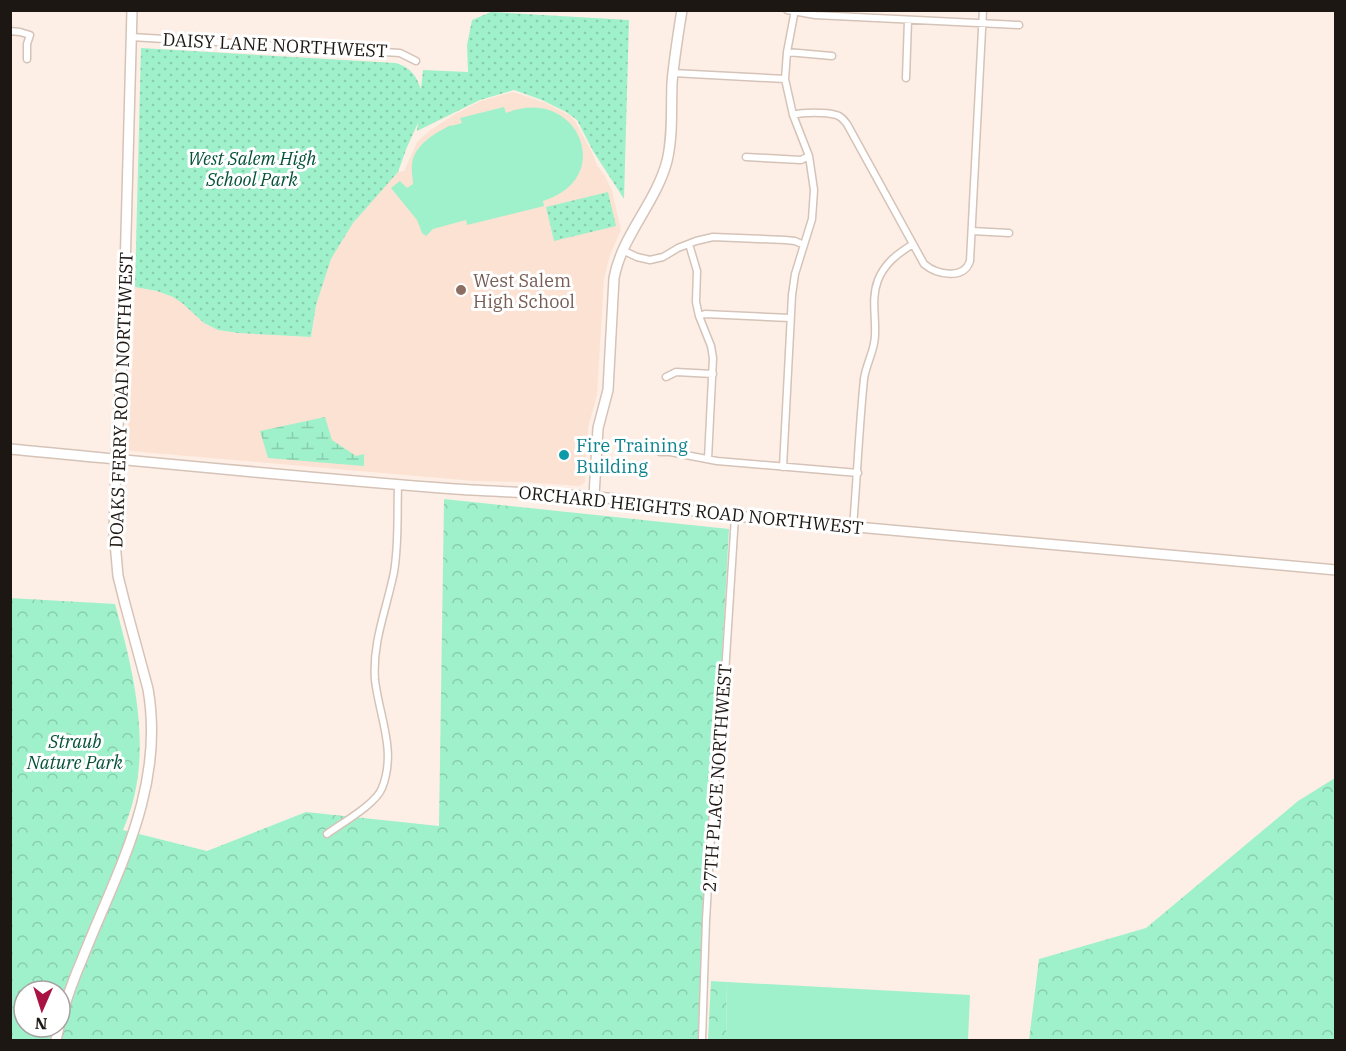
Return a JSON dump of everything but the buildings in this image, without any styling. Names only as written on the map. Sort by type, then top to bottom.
[{"type":"street","name":"DOAKS FERRY ROAD NORTHWEST","points":[[72,985],[122,865],[139,817],[152,742],[148,689],[124,604],[117,568],[114,531],[123,340],[132,10]]},
{"type":"street","points":[[594,496],[598,428],[608,390],[614,278],[622,250],[656,188],[667,160],[675,51],[682,10]]},
{"type":"street","points":[[793,115],[800,112],[836,114],[842,118],[848,124],[924,264],[940,272],[963,272],[970,261],[983,10]]},
{"type":"street","points":[[783,467],[790,318],[795,274],[809,231],[814,190],[809,156],[793,115],[785,79],[792,11],[815,15],[1019,25]]},
{"type":"street","points":[[906,78],[908,20]]},
{"type":"street","points":[[10,31],[30,35],[27,44],[27,59]]},
{"type":"street","name":"DAISY LANE NORTHWEST","points":[[131,37],[400,53],[416,61]]},
{"type":"street","points":[[787,52],[832,56]]},
{"type":"street","points":[[673,73],[785,79]]},
{"type":"street","points":[[746,157],[801,160],[809,156]]},
{"type":"street","points":[[972,231],[1009,233]]},
{"type":"street","points":[[622,250],[650,260],[713,237],[785,240],[804,245]]},
{"type":"street","points":[[689,244],[697,271],[696,302],[699,316],[711,346],[708,459]]},
{"type":"street","points":[[853,527],[865,375],[876,335],[874,293],[885,266],[913,244]]},
{"type":"street","points":[[699,316],[705,314],[790,318]]},
{"type":"street","points":[[666,377],[676,372],[712,374]]},
{"type":"street","name":"ORCHARD HEIGHTS ROAD NORTHWEST","points":[[10,449],[398,484],[594,496],[735,516],[1335,570]]},
{"type":"street","points":[[660,452],[783,467],[858,473]]},
{"type":"street","points":[[327,834],[380,795],[388,771],[387,745],[375,678],[375,661],[381,622],[396,559],[398,484]]},
{"type":"street","name":"27TH PLACE NORTHWEST","points":[[702,1041],[711,836],[724,690],[735,516]]},
{"type":"shaded area","name":"West Salem High School","points":[[513,92],[546,103],[569,115],[575,121],[612,191],[621,230],[610,255],[604,279],[597,395],[588,428],[585,482],[582,485],[474,481],[130,451],[127,445],[135,287],[173,297],[204,323],[218,330],[311,337],[320,289],[331,259],[353,223],[398,172],[404,171],[417,142],[455,114],[481,101]]},
{"type":"green space","name":"West Salem High School Park","points":[[491,12],[629,20],[624,199],[593,151],[577,120],[542,100],[514,90],[480,100],[417,131],[418,123],[398,172],[353,223],[331,259],[316,305],[311,337],[218,330],[204,323],[173,297],[135,287],[141,48],[396,63],[406,67],[412,73],[421,89],[423,70],[468,72],[467,45],[472,20]]},
{"type":"green space","points":[[504,107],[506,113],[531,108],[552,111],[569,122],[579,138],[583,155],[579,173],[566,189],[543,201],[544,206],[467,225],[466,220],[433,229],[426,236],[422,233],[417,220],[391,188],[400,181],[407,188],[413,184],[414,157],[421,145],[432,136],[451,125],[462,123],[460,118]]},
{"type":"green space","points":[[608,192],[616,226],[554,241],[546,207]]},
{"type":"green space","points":[[325,417],[332,440],[356,456],[364,454],[364,466],[268,458],[260,431]]},
{"type":"green space","name":"Straub Nature Park","points":[[444,499],[729,529],[701,1040],[11,1040],[10,598],[115,604],[135,689],[140,746],[133,803],[123,830],[207,851],[306,812],[439,826]]},
{"type":"green space","points":[[1335,778],[1335,1040],[1029,1040],[1039,959],[1146,928],[1298,801]]},
{"type":"green space","points":[[711,981],[727,982],[726,1040],[708,1040]]},
{"type":"green space","points":[[727,982],[970,995],[968,1040],[726,1040]]},
{"type":"place","name":"West Salem High School","points":[[461,290]]},
{"type":"place","name":"Fire Training Building","points":[[564,455]]}]
